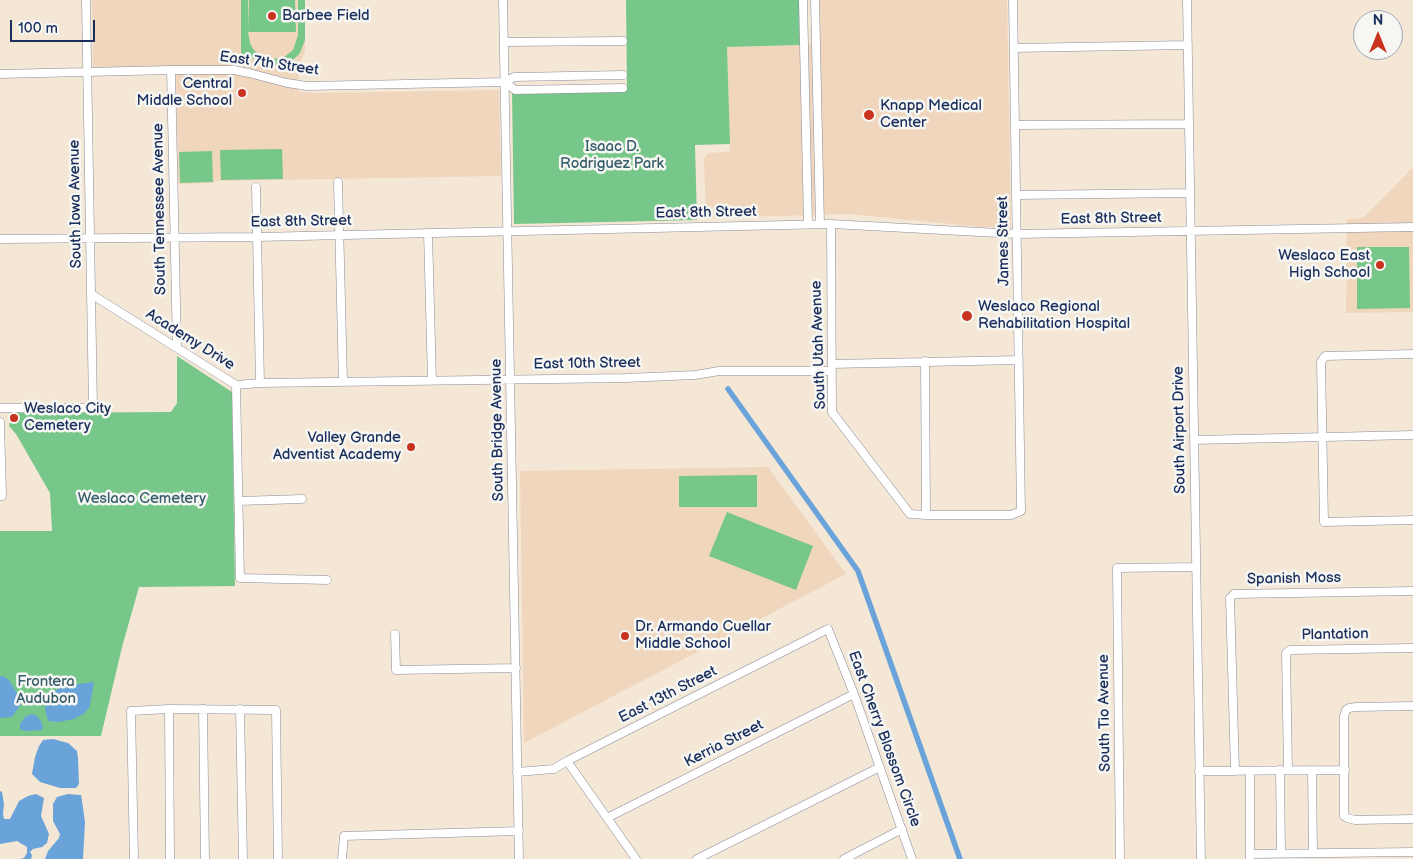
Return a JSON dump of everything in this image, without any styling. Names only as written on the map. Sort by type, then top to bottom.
[{"type":"street","name":"South Iowa Avenue","points":[[0,408],[93,408],[86,0]]},
{"type":"street","name":"South Bridge Avenue","points":[[504,0],[519,859]]},
{"type":"street","points":[[803,0],[808,224]]},
{"type":"street","points":[[815,0],[820,224]]},
{"type":"street","name":"James Street","points":[[926,515],[1011,515],[1021,511],[1014,0]]},
{"type":"street","name":"South Airport Drive","points":[[1187,0],[1201,859]]},
{"type":"street","points":[[504,42],[622,41]]},
{"type":"street","points":[[1014,48],[1188,45]]},
{"type":"street","name":"South Tennessee Avenue","points":[[171,70],[176,348]]},
{"type":"street","name":"East 7th Street","points":[[0,74],[234,70],[307,86],[505,82],[514,77],[623,75]]},
{"type":"street","name":"East 7th Street","points":[[505,82],[515,90],[623,88]]},
{"type":"street","points":[[1016,125],[1189,124]]},
{"type":"street","points":[[338,182],[343,382]]},
{"type":"street","points":[[256,187],[260,383]]},
{"type":"street","points":[[1016,195],[1190,193]]},
{"type":"street","name":"East 8th Street","points":[[0,239],[257,237],[808,224],[1017,234],[1413,227]]},
{"type":"street","name":"South Utah Avenue","points":[[830,224],[832,412],[910,514],[926,515]]},
{"type":"street","points":[[428,233],[432,381]]},
{"type":"street","name":"Academy Drive","points":[[91,294],[236,385],[343,382]]},
{"type":"street","points":[[1413,354],[1325,356],[1321,362],[1324,522],[1413,520]]},
{"type":"street","name":"East 10th Street","points":[[343,382],[626,378],[695,375],[720,371],[832,368],[925,361],[1019,360]]},
{"type":"street","points":[[925,361],[926,515]]},
{"type":"street","points":[[236,385],[240,578],[327,580]]},
{"type":"street","points":[[0,404],[0,413]]},
{"type":"street","points":[[0,422],[1,496]]},
{"type":"street","points":[[1194,440],[1413,435]]},
{"type":"street","points":[[239,501],[302,499]]},
{"type":"street","name":"South Tio Avenue","points":[[1120,859],[1117,568],[1196,567]]},
{"type":"street","name":"Spanish Moss","points":[[1235,771],[1230,598],[1234,594],[1413,591]]},
{"type":"street","name":"East Cherry Blossom Circle","points":[[828,629],[854,694],[912,859]]},
{"type":"street","name":"East 13th Street","points":[[517,772],[554,770],[567,761],[828,629]]},
{"type":"street","points":[[396,634],[396,670],[516,668]]},
{"type":"street","name":"Plantation","points":[[1284,770],[1286,653],[1290,650],[1413,648]]},
{"type":"street","name":"Kerria Street","points":[[607,818],[854,694]]},
{"type":"street","points":[[1413,706],[1349,708],[1344,716],[1344,816],[1355,820],[1413,819]]},
{"type":"street","points":[[168,709],[170,859]]},
{"type":"street","points":[[134,859],[131,711],[168,709],[276,710],[278,859]]},
{"type":"street","points":[[203,709],[205,859]]},
{"type":"street","points":[[240,709],[243,859]]},
{"type":"street","points":[[567,761],[636,859]]},
{"type":"street","points":[[697,859],[880,767]]},
{"type":"street","points":[[1250,770],[1250,856],[1281,853],[1413,852]]},
{"type":"street","points":[[1281,853],[1284,770]]},
{"type":"street","points":[[1312,770],[1313,853]]},
{"type":"street","points":[[1200,771],[1345,770]]},
{"type":"street","points":[[844,859],[902,830]]},
{"type":"street","points":[[342,859],[344,836],[518,831]]},
{"type":"shaded area","name":"Central Middle School","points":[[92,0],[305,0],[305,52],[299,65],[298,92],[499,90],[501,176],[214,181],[214,183],[178,184],[176,67],[93,67]]},
{"type":"shaded area","name":"Knapp Medical Center","points":[[819,0],[1007,0],[1011,228],[982,227],[849,214],[706,218],[704,158],[708,153],[730,152],[727,47],[819,45]]},
{"type":"shaded area","name":"Weslaco East High School","points":[[1413,167],[1413,312],[1346,313],[1347,219],[1363,218]]},
{"type":"shaded area","name":"Dr. Armando Cuellar Middle School","points":[[768,467],[846,574],[524,743],[520,471]]},
{"type":"green space","points":[[241,0],[248,0],[250,43],[253,49],[262,57],[269,59],[283,58],[293,50],[298,35],[298,0],[305,0],[305,40],[300,53],[288,63],[276,66],[262,65],[249,56],[249,61],[241,61]]},
{"type":"green space","name":"Barbee Field","points":[[249,0],[295,0],[296,32],[249,32]]},
{"type":"green space","name":"Isaac D. Rodriguez Park","points":[[626,0],[800,0],[801,45],[727,47],[730,144],[695,145],[697,220],[514,224],[512,92],[627,90]]},
{"type":"green space","points":[[282,149],[283,179],[221,180],[220,150]]},
{"type":"green space","points":[[212,151],[213,182],[180,183],[179,152]]},
{"type":"green space","points":[[1357,247],[1409,247],[1410,308],[1357,309]]},
{"type":"green space","name":"Weslaco Cemetery","points":[[177,356],[232,392],[235,586],[139,587],[122,647],[101,736],[0,736],[0,531],[52,531],[50,493],[16,434],[9,426],[13,413],[171,412],[177,403]]},
{"type":"green space","points":[[757,475],[757,507],[679,507],[679,476]]},
{"type":"green space","points":[[727,512],[813,546],[796,590],[709,556]]},
{"type":"water","points":[[0,676],[9,680],[20,698],[21,704],[12,717],[0,718]]},
{"type":"water","points":[[94,682],[90,706],[85,713],[74,719],[59,722],[48,721],[45,709],[46,699],[51,692],[65,686]]},
{"type":"water","points":[[31,714],[36,715],[41,721],[42,730],[25,731],[20,729],[20,724],[25,717]]},
{"type":"water","points":[[53,739],[68,743],[77,751],[79,784],[76,788],[60,788],[40,782],[32,774],[39,746],[43,740]]},
{"type":"water","points":[[0,791],[2,792],[4,804],[4,819],[10,819],[19,801],[28,796],[36,794],[44,798],[41,816],[49,834],[47,843],[30,852],[32,855],[31,859],[20,859],[24,858],[27,853],[27,847],[17,841],[0,844]]},
{"type":"water","points":[[68,794],[81,795],[85,822],[83,859],[45,859],[48,851],[60,834],[53,821],[53,804],[57,797]]},
{"type":"waterway","points":[[728,389],[858,571],[960,859]]},
{"type":"place","name":"Barbee Field","points":[[272,16]]},
{"type":"place","name":"Central Middle School","points":[[242,93]]},
{"type":"place","name":"Knapp Medical Center","points":[[869,115]]},
{"type":"place","name":"Weslaco East High School","points":[[1380,265]]},
{"type":"place","name":"Weslaco Regional Rehabilitation Hospital","points":[[967,316]]},
{"type":"place","name":"Weslaco City Cemetery","points":[[14,418]]},
{"type":"place","name":"Valley Grande Adventist Academy","points":[[411,447]]},
{"type":"place","name":"Dr. Armando Cuellar Middle School","points":[[625,636]]},
{"type":"park label","name":"Frontera Audubon","points":[[46,690]]}]
